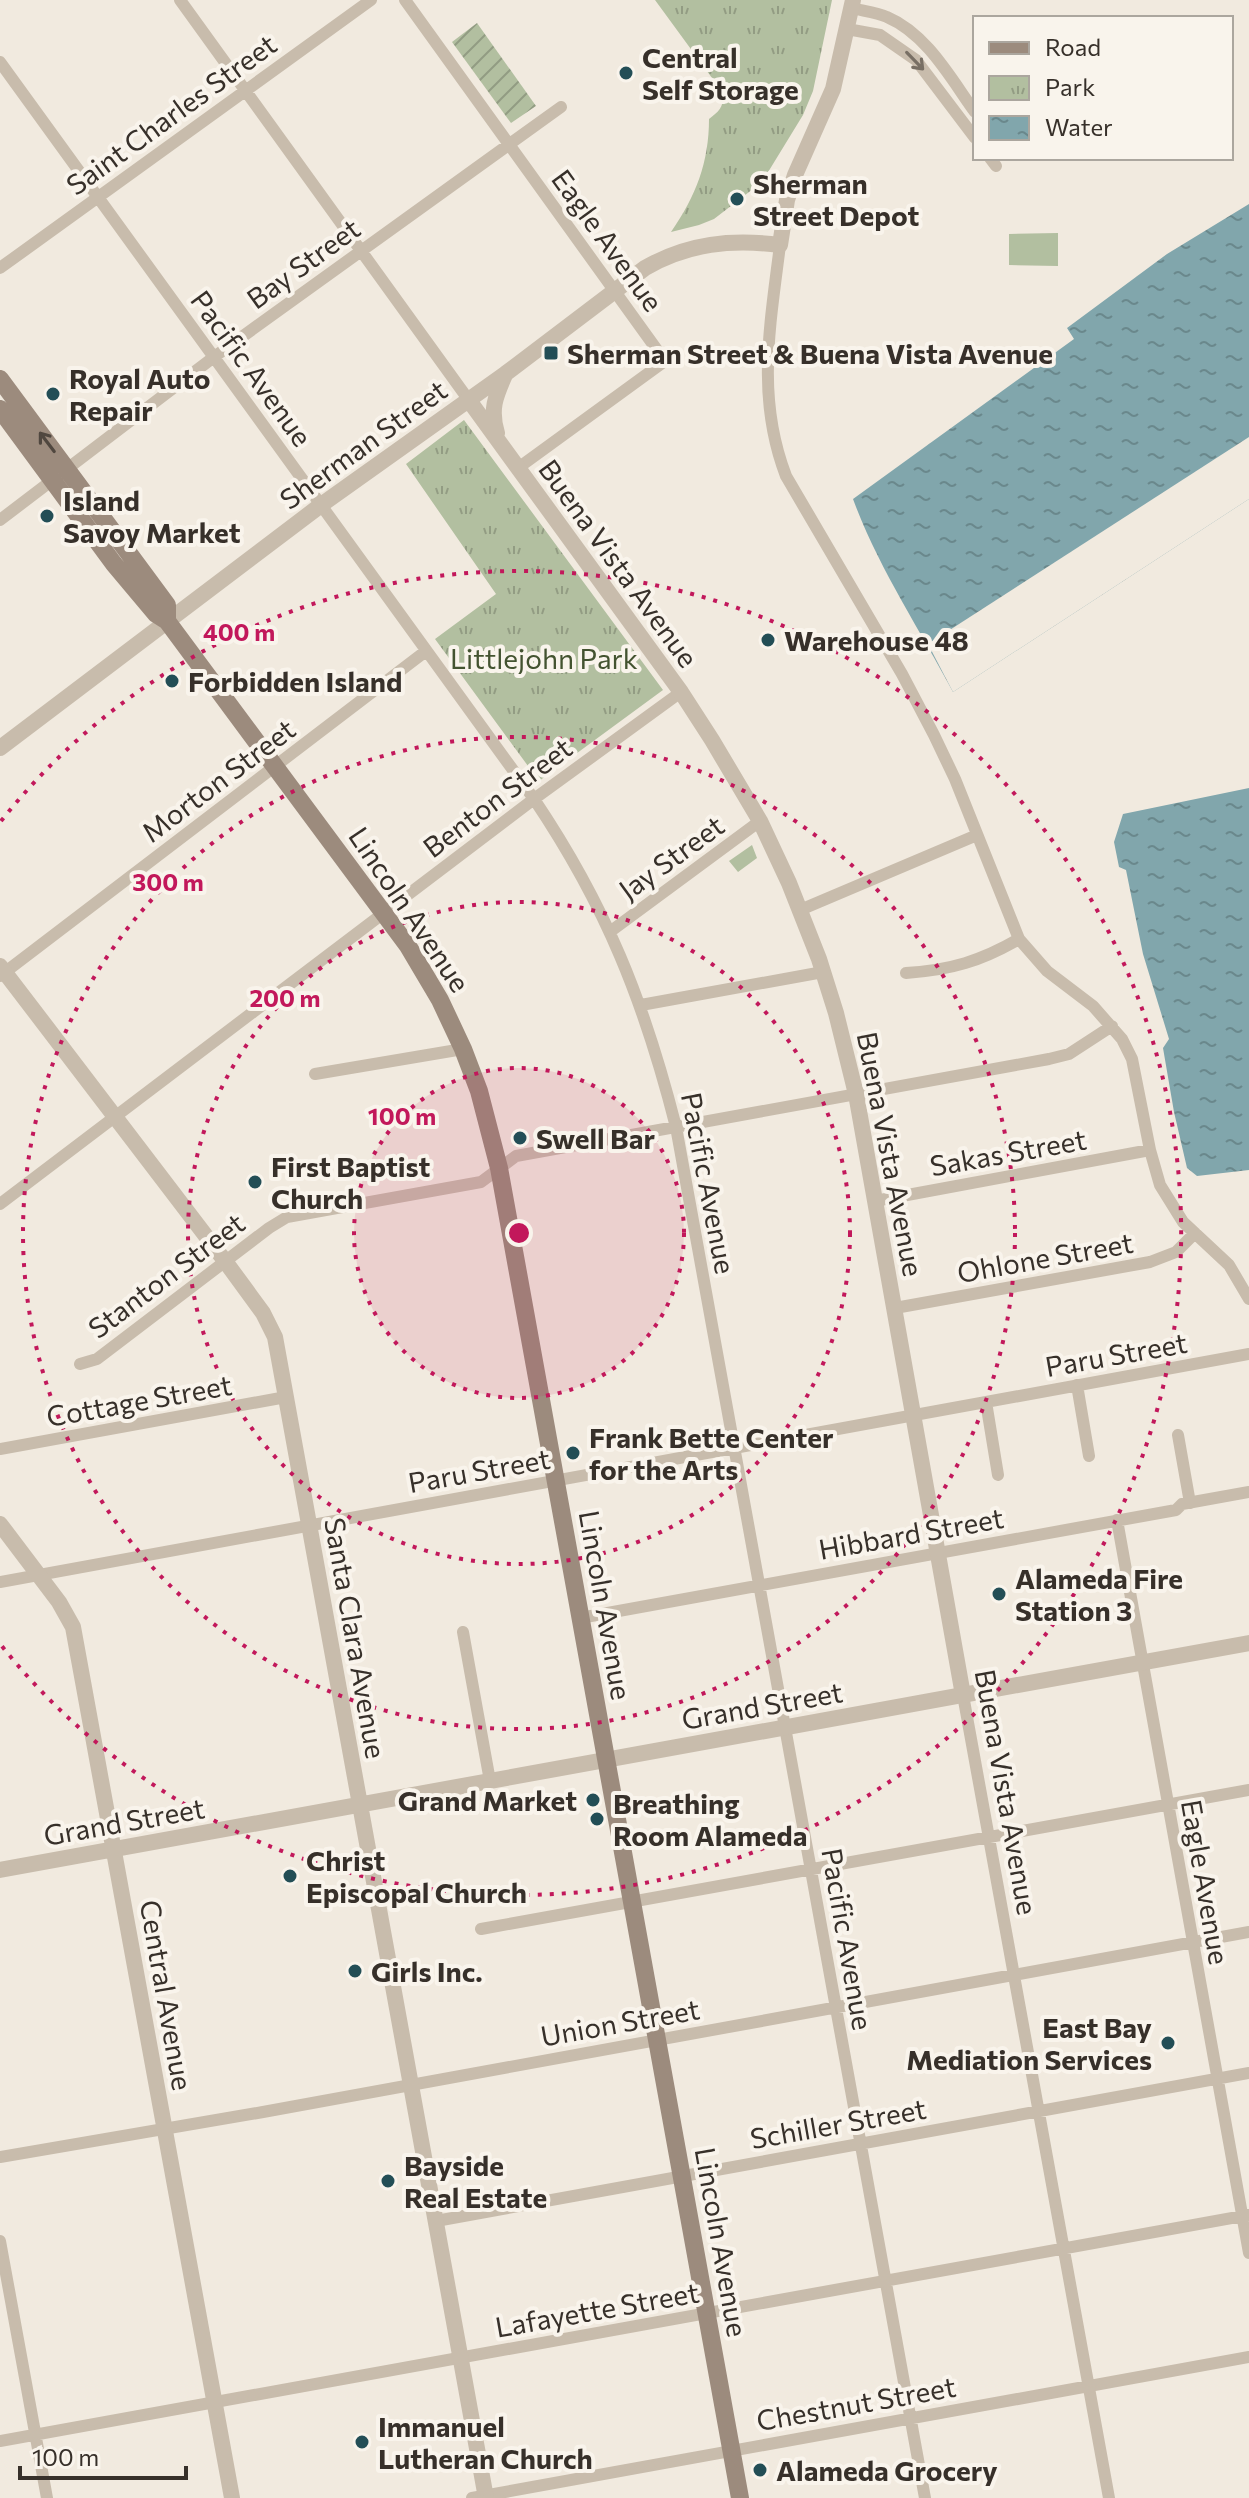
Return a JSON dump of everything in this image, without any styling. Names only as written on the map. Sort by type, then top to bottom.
[{"type":"main road","name":"Lincoln Avenue","points":[[0,379],[60,475]]},
{"type":"main road","name":"Lincoln Avenue","points":[[0,409],[60,475],[167,605],[167,621],[384,912],[428,978],[463,1049],[479,1091],[499,1168],[740,2498]]},
{"type":"street","name":"Buena Vista Avenue","points":[[180,0],[681,692],[760,821],[800,910],[823,972],[856,1094],[1109,2498]]},
{"type":"street","name":"Saint Charles Street","points":[[0,268],[371,0]]},
{"type":"street","name":"Eagle Avenue","points":[[405,0],[665,361],[518,468]]},
{"type":"street","points":[[973,109],[930,50],[909,31],[887,17],[852,4],[829,100],[787,200],[769,337],[766,386],[775,449],[800,502],[888,650],[934,735],[955,779],[1019,939],[1047,971],[1093,1006],[1122,1039],[1132,1059],[1150,1150],[1169,1202],[1195,1233],[1229,1265],[1249,1299]]},
{"type":"street","points":[[847,29],[880,35],[916,60],[973,135]]},
{"type":"street","name":"Pacific Avenue","points":[[0,62],[534,799],[581,872],[611,931],[641,1005],[676,1127],[925,2498]]},
{"type":"street","name":"Bay Street","points":[[0,520],[214,357],[561,107]]},
{"type":"street","name":"Sherman Street","points":[[0,748],[321,505],[667,256],[689,248],[744,241],[780,245]]},
{"type":"street","points":[[499,440],[492,418],[492,405],[505,374]]},
{"type":"street","name":"Morton Street","points":[[2,971],[426,651]]},
{"type":"street","name":"Benton Street","points":[[0,1204],[534,799],[681,692]]},
{"type":"street","name":"Jay Street","points":[[611,931],[760,821]]},
{"type":"street","points":[[800,910],[977,835]]},
{"type":"street","points":[[906,973],[970,963],[988,957],[1019,939]]},
{"type":"street","name":"Santa Clara Avenue","points":[[2,971],[225,1261],[270,1325],[286,1397],[461,2358],[481,2497]]},
{"type":"street","points":[[641,1005],[823,972]]},
{"type":"street","name":"Stanton Street","points":[[80,1364],[97,1359],[287,1217],[481,1182],[516,1156],[1069,1054],[1112,1026]]},
{"type":"street","points":[[315,1074],[463,1049]]},
{"type":"street","name":"Sakas Street","points":[[875,1201],[1150,1150]]},
{"type":"street","name":"Ohlone Street","points":[[895,1308],[1150,1262],[1176,1252],[1195,1233]]},
{"type":"street","name":"Paru Street","points":[[0,1582],[1249,1354]]},
{"type":"street","points":[[1077,1385],[1089,1456]]},
{"type":"street","name":"Cottage Street","points":[[0,1449],[286,1397]]},
{"type":"street","points":[[986,1402],[998,1475]]},
{"type":"street","points":[[1178,1435],[1190,1503]]},
{"type":"street","name":"Hibbard Street","points":[[580,1618],[1176,1510],[1190,1503],[1249,1492]]},
{"type":"street","name":"Eagle Avenue","points":[[1117,1520],[1217,2079],[1246,2216],[1249,2253]]},
{"type":"street","name":"Central Avenue","points":[[0,1524],[73,1627],[232,2498]]},
{"type":"street","points":[[463,1632],[490,1781]]},
{"type":"street","name":"Grand Street","points":[[0,1870],[1249,1643]]},
{"type":"street","points":[[481,1929],[1249,1790]]},
{"type":"street","name":"Union Street","points":[[0,2157],[1249,1932]]},
{"type":"street","name":"Schiller Street","points":[[436,2221],[1249,2073]]},
{"type":"street","name":"Lafayette Street","points":[[0,2441],[1246,2216]]},
{"type":"street","points":[[0,2241],[47,2498]]},
{"type":"street","name":"Chestnut Street","points":[[481,2497],[1249,2357]]},
{"type":"green space","points":[[655,0],[832,0],[813,91],[803,115],[762,182],[714,219],[671,232],[699,178],[707,150],[709,119],[720,108],[723,93]]},
{"type":"green space","points":[[477,23],[536,106],[511,123],[452,42]]},
{"type":"green space","points":[[1058,233],[1058,266],[1009,265],[1009,234]]},
{"type":"green space","name":"Littlejohn Park","points":[[464,420],[663,690],[539,781],[435,639],[496,594],[406,464]]},
{"type":"green space","points":[[752,845],[757,858],[738,872],[729,861]]},
{"type":"water","points":[[1249,204],[1249,499],[953,692],[887,573],[853,499],[1074,339],[1067,328],[1167,254]]},
{"type":"water","points":[[1249,788],[1249,1170],[1197,1176],[1187,1168],[1163,1048],[1169,1039],[1143,954],[1126,870],[1119,867],[1114,842],[1123,814]]},
{"type":"pier","points":[[1249,437],[1249,499],[953,692],[928,644]]},
{"type":"place","name":"Central Self Storage","points":[[626,73]]},
{"type":"place","name":"Sherman Street Depot","points":[[737,199]]},
{"type":"place","name":"Sherman Street & Buena Vista Avenue","points":[[551,353]]},
{"type":"place","name":"Royal Auto Repair","points":[[53,394]]},
{"type":"place","name":"Island Savoy Market","points":[[47,516]]},
{"type":"place","name":"Warehouse 48","points":[[768,640]]},
{"type":"place","name":"Forbidden Island","points":[[172,681]]},
{"type":"place","name":"Swell Bar","points":[[520,1138]]},
{"type":"place","name":"First Baptist Church","points":[[255,1182]]},
{"type":"place","name":"Frank Bette Center for the Arts","points":[[573,1453]]},
{"type":"place","name":"Alameda Fire Station 3","points":[[999,1594]]},
{"type":"place","name":"Grand Market","points":[[593,1800]]},
{"type":"place","name":"Breathing Room Alameda","points":[[597,1819]]},
{"type":"place","name":"Christ Episcopal Church","points":[[290,1876]]},
{"type":"place","name":"Girls Inc.","points":[[355,1971]]},
{"type":"place","name":"East Bay Mediation Services","points":[[1168,2043]]},
{"type":"place","name":"Bayside Real Estate","points":[[388,2181]]},
{"type":"place","name":"Immanuel Lutheran Church","points":[[362,2442]]},
{"type":"place","name":"Alameda Grocery","points":[[760,2470]]}]
